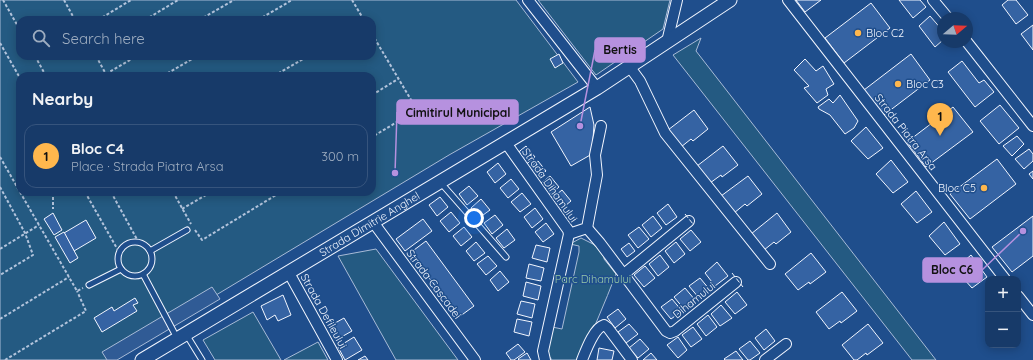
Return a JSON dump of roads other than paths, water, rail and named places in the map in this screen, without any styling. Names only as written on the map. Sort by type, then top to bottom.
[{"type":"street","points":[[528,0],[597,88]]},
{"type":"street","points":[[667,42],[677,0]]},
{"type":"street","name":"Strada Dimitrie Anghel","points":[[142,360],[597,88],[730,0]]},
{"type":"street","name":"Strada Piatra Arsa","points":[[788,0],[1003,276]]},
{"type":"street","points":[[933,0],[943,12]]},
{"type":"street","points":[[972,48],[1033,126]]},
{"type":"street","points":[[629,66],[640,81],[665,133],[770,264]]},
{"type":"street","points":[[569,234],[587,228],[597,175],[595,155],[601,126]]},
{"type":"street","name":"Strada Dihamului","points":[[506,143],[568,230],[569,234],[543,351],[545,360]]},
{"type":"street","points":[[624,274],[689,221]]},
{"type":"street","name":"Strada Cascadei","points":[[373,222],[475,360]]},
{"type":"street","name":"Dihamului","points":[[587,228],[624,274],[666,331],[670,333],[675,331],[736,282]]},
{"type":"street","name":"Strada Defileului","points":[[289,273],[337,360]]},
{"type":"street","points":[[1021,300],[1033,315]]},
{"type":"street","points":[[582,360],[593,336],[600,326],[604,325],[608,328],[632,360]]},
{"type":"street","points":[[765,360],[786,344]]},
{"type":"lane","points":[[440,181],[506,258]]},
{"type":"lane","points":[[150,251],[187,230]]},
{"type":"lane","points":[[132,242],[139,243],[147,247],[150,251],[152,256],[150,267],[143,274],[131,276],[121,269],[118,264],[119,252],[122,247],[127,244],[132,242]]},
{"type":"lane","points":[[89,285],[121,269]]},
{"type":"lane","points":[[143,274],[181,336],[202,360]]},
{"type":"place","name":"Bloc C2","points":[[858,33]]},
{"type":"place","name":"Bloc C3","points":[[898,84]]},
{"type":"place","name":"Bertis","points":[[580,126]]},
{"type":"place","name":"Bloc C4","points":[[940,136]]},
{"type":"place","name":"Cimitirul Municipal","points":[[395,173]]},
{"type":"place","name":"Bloc C5","points":[[984,188]]},
{"type":"place","name":"Bloc C6","points":[[1023,231]]},
{"type":"park label","name":"Parc Dihamului","points":[[593,279]]}]
